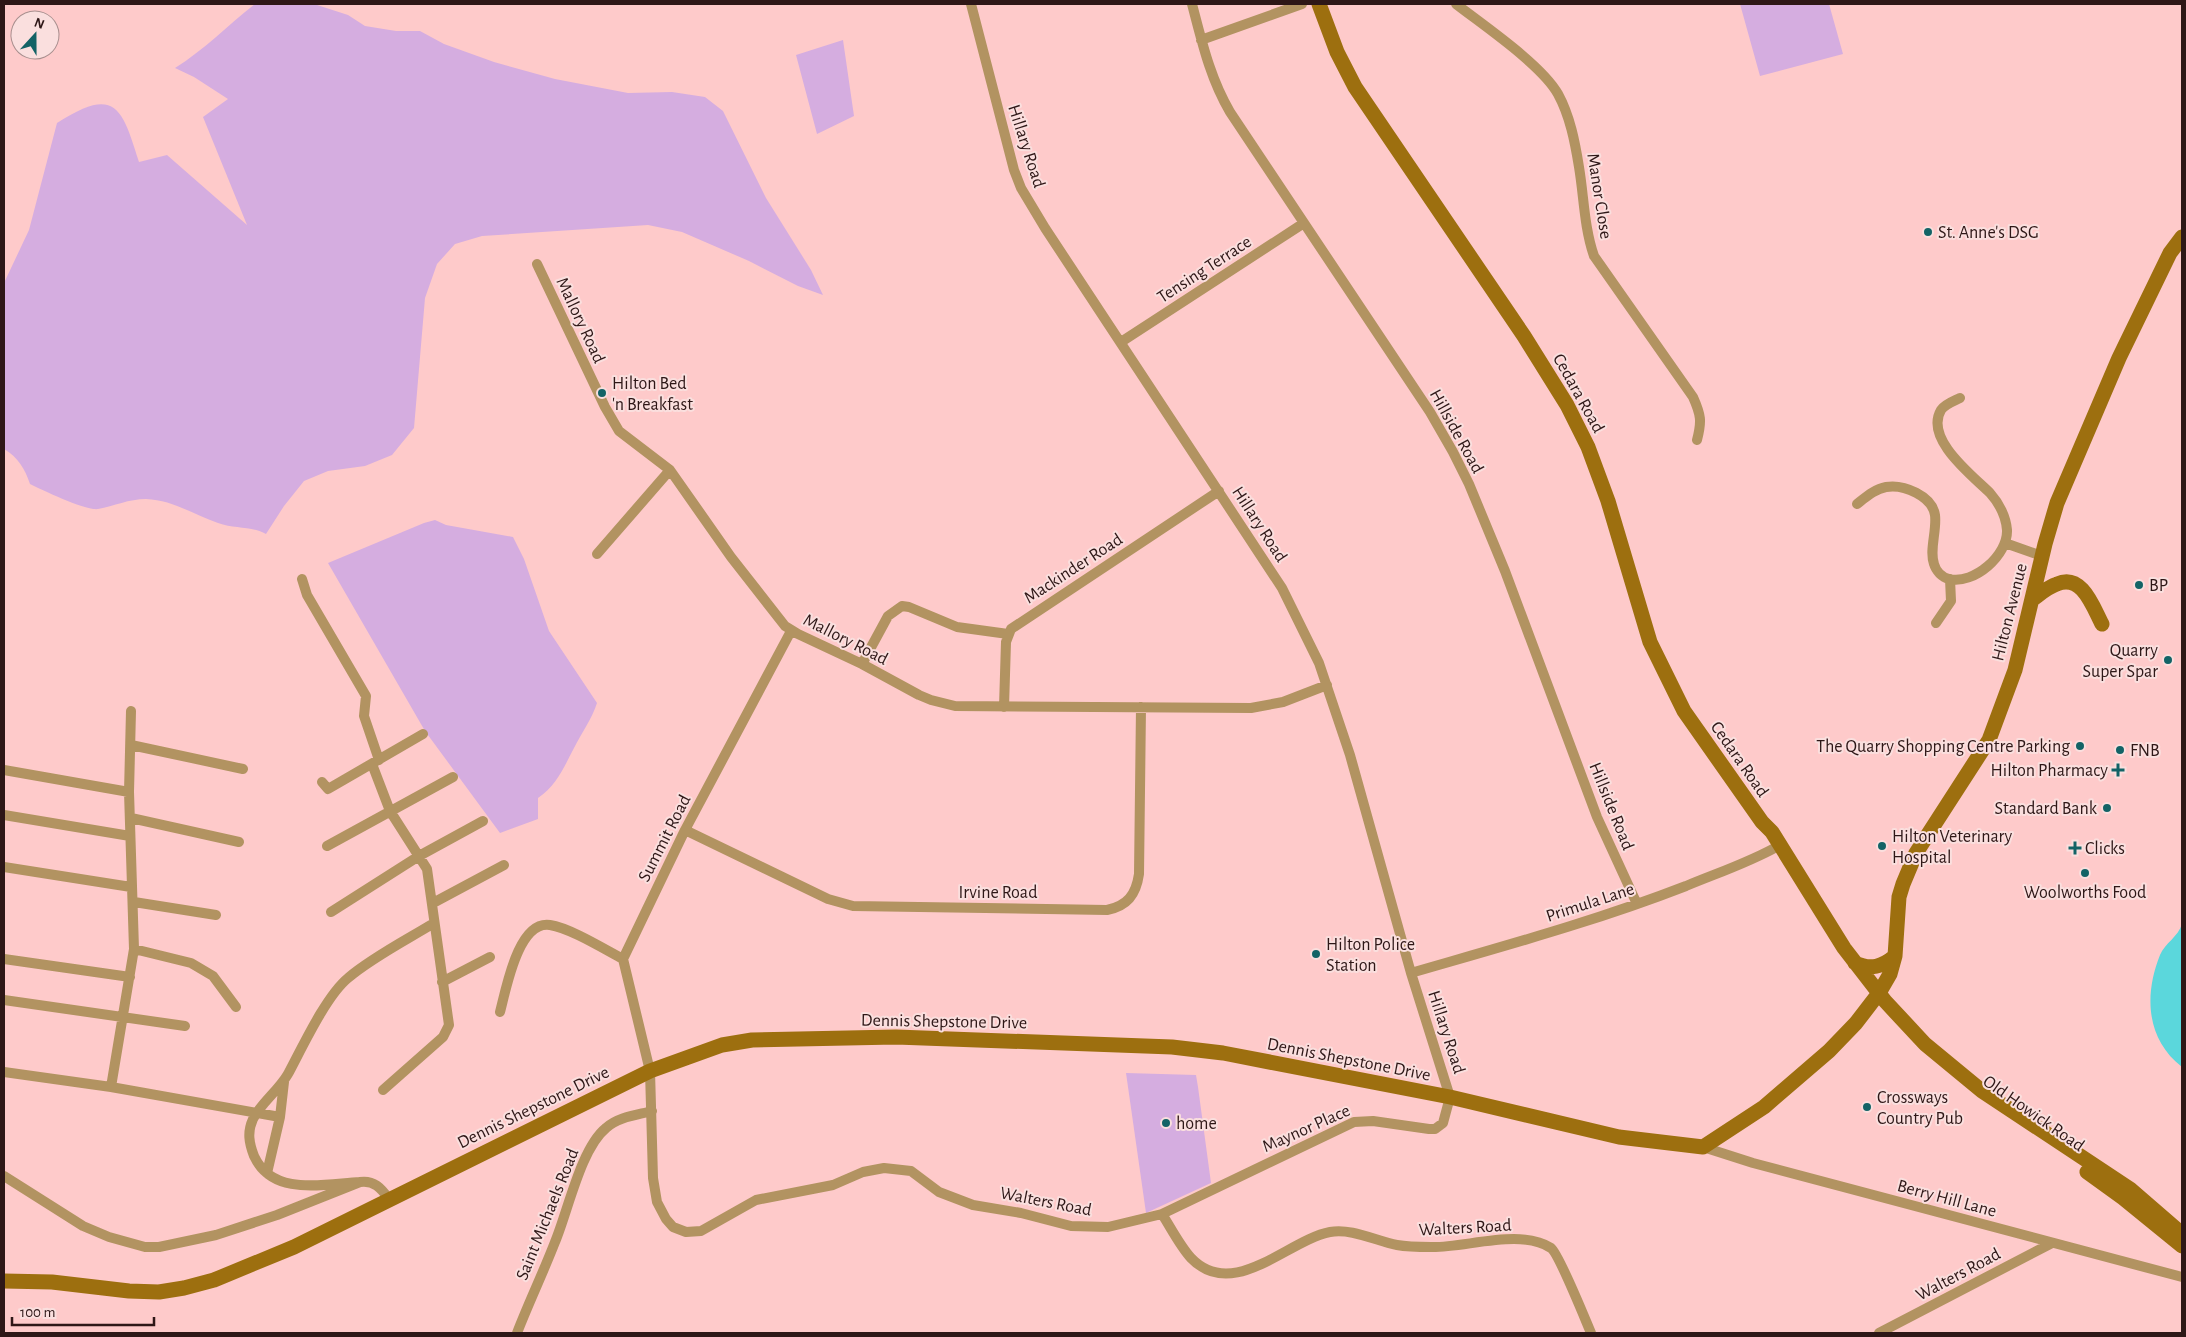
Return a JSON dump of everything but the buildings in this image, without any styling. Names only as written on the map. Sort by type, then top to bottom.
[{"type":"street","name":"Hillary Road","points":[[971,4],[1001,126],[1014,170],[1022,188],[1045,228],[1282,588],[1319,663],[1353,765],[1411,973],[1450,1097]]},
{"type":"street","name":"Hillside Road","points":[[1192,4],[1215,83],[1230,112],[1430,412],[1469,484],[1505,571],[1597,817],[1637,904]]},
{"type":"street","points":[[1201,40],[1302,4]]},
{"type":"street","name":"Cedara Road","points":[[1319,4],[1337,52],[1355,87],[1524,336],[1567,405],[1588,446],[1608,501],[1650,642],[1684,711],[1762,822],[1772,832],[1776,847],[1822,929],[1876,997]]},
{"type":"street","name":"Manor Close","points":[[1456,4],[1541,74],[1557,93],[1571,125],[1589,241],[1594,256],[1693,397],[1700,412],[1701,424],[1697,440]]},
{"type":"street","name":"Tensing Terrace","points":[[1121,342],[1304,223]]},
{"type":"street","name":"Hilton Avenue","points":[[1876,997],[1890,974],[1895,956],[1899,897],[1903,884],[1916,853],[1989,740],[2014,670],[2057,504],[2094,414],[2167,260],[2182,237]]},
{"type":"street","name":"Mallory Road","points":[[537,264],[614,424],[628,440],[659,460],[670,470],[731,557],[791,631],[862,664],[931,700],[954,706],[1251,708],[1266,707],[1327,685]]},
{"type":"street","points":[[1857,504],[1873,491],[1886,487],[1902,488],[1918,495],[1930,505],[1935,514],[1936,534],[1932,562],[1936,571],[1950,579],[1964,579],[1986,568],[2005,543],[2007,531],[2000,507],[1991,494],[1963,468],[1946,448],[1940,433],[1938,424],[1941,410],[1960,398]]},
{"type":"street","points":[[597,554],[670,470]]},
{"type":"street","name":"Mackinder Road","points":[[1008,634],[1028,616],[1219,491]]},
{"type":"street","points":[[2005,543],[2042,556]]},
{"type":"street","points":[[302,579],[308,595],[366,696],[364,716],[390,811],[427,869],[433,903],[434,923],[449,1025],[448,1032],[383,1090]]},
{"type":"street","points":[[1936,623],[1951,601],[1950,579]]},
{"type":"street","points":[[2033,599],[2056,584],[2067,581],[2076,584],[2084,590],[2102,624]]},
{"type":"street","points":[[862,664],[888,616],[902,606],[909,607],[956,627],[1008,634],[1006,642],[1004,706]]},
{"type":"street","name":"Summit Road","points":[[623,959],[685,830],[791,631]]},
{"type":"street","name":"Irvine Road","points":[[685,830],[828,899],[853,906],[1107,910],[1129,901],[1135,892],[1139,874],[1141,707]]},
{"type":"street","points":[[111,1087],[121,1017],[134,949],[129,792],[131,711]]},
{"type":"street","points":[[322,782],[328,789],[423,734]]},
{"type":"street","points":[[131,745],[243,769]]},
{"type":"street","points":[[4,770],[129,792]]},
{"type":"street","points":[[327,846],[453,777]]},
{"type":"street","points":[[4,814],[130,836]]},
{"type":"street","points":[[131,818],[239,842]]},
{"type":"street","points":[[331,912],[419,856],[483,821]]},
{"type":"street","name":"Cedara Road","points":[[1776,847],[1876,997]]},
{"type":"street","name":"Primula Lane","points":[[1411,973],[1519,942],[1637,904],[1776,847]]},
{"type":"street","points":[[433,903],[504,865]]},
{"type":"street","points":[[4,867],[131,887]]},
{"type":"street","points":[[134,902],[216,915]]},
{"type":"street","points":[[389,1199],[373,1183],[292,1185],[274,1179],[256,1159],[248,1135],[252,1121],[284,1081],[334,994],[347,978],[434,923]]},
{"type":"street","points":[[500,1012],[515,960],[524,939],[536,928],[550,925],[561,929],[623,959],[650,1071]]},
{"type":"street","points":[[134,949],[191,963],[214,976],[236,1007]]},
{"type":"street","points":[[442,982],[490,956]]},
{"type":"street","points":[[1855,963],[1866,968],[1873,968],[1886,963],[1895,956]]},
{"type":"street","points":[[4,959],[130,977]]},
{"type":"street","points":[[1703,1147],[1764,1107],[1829,1051],[1856,1023],[1876,997]]},
{"type":"street","name":"Old Howick Road","points":[[1876,997],[1955,1070],[2130,1189],[2182,1234]]},
{"type":"street","name":"Old Howick Road","points":[[1876,997],[1919,1050],[1955,1081],[2123,1198],[2182,1246]]},
{"type":"street","points":[[4,1000],[185,1026]]},
{"type":"street","name":"Dennis Shepstone Drive","points":[[4,1281],[52,1282],[129,1291],[159,1292],[184,1288],[238,1272],[294,1247],[650,1071],[722,1044],[752,1040],[896,1037],[1172,1047],[1223,1053],[1450,1097],[1619,1136],[1703,1147]]},
{"type":"street","name":"Walters Road","points":[[650,1071],[653,1178],[658,1202],[666,1219],[679,1231],[701,1231],[744,1205],[767,1196],[796,1194],[833,1185],[863,1172],[884,1168],[911,1171],[939,1192],[953,1199],[1071,1226],[1108,1227],[1162,1214],[1192,1258],[1212,1270],[1224,1272],[1245,1271],[1258,1267],[1303,1242],[1331,1232],[1347,1232],[1398,1245],[1433,1247],[1507,1240],[1542,1244],[1555,1252],[1592,1333]]},
{"type":"street","points":[[4,1072],[111,1087],[280,1117]]},
{"type":"street","points":[[268,1173],[280,1117],[284,1081]]},
{"type":"street","name":"Maynor Place","points":[[1162,1214],[1354,1122],[1373,1121],[1435,1129],[1445,1119],[1450,1097]]},
{"type":"street","name":"Saint Michaels Road","points":[[517,1333],[555,1242],[580,1170],[592,1145],[606,1128],[618,1120],[652,1111]]},
{"type":"street","name":"Berry Hill Lane","points":[[1703,1147],[1754,1163],[2182,1277]]},
{"type":"street","points":[[4,1176],[83,1226],[109,1237],[145,1247],[159,1247],[216,1234],[277,1216],[360,1182]]},
{"type":"street","name":"Walters Road","points":[[1879,1333],[2052,1242]]},
{"type":"shaded area","points":[[255,4],[314,4],[348,15],[365,26],[396,31],[420,31],[444,44],[494,62],[555,79],[628,93],[672,92],[705,97],[723,111],[766,198],[811,270],[823,295],[798,286],[749,261],[682,232],[648,225],[482,236],[455,244],[437,264],[425,298],[414,428],[392,455],[365,466],[328,471],[304,481],[284,506],[266,534],[260,531],[218,523],[174,505],[156,500],[134,500],[92,509],[64,500],[30,484],[20,464],[4,449],[4,283],[29,230],[57,123],[92,105],[104,104],[114,108],[121,116],[127,128],[139,162],[167,155],[247,225],[203,117],[228,99],[194,77],[175,68]]},
{"type":"shaded area","points":[[1740,4],[1829,4],[1843,54],[1760,76]]},
{"type":"shaded area","points":[[843,40],[854,116],[817,134],[796,55]]},
{"type":"shaded area","points":[[435,520],[446,525],[513,537],[524,559],[549,631],[597,703],[590,720],[559,775],[545,793],[538,798],[538,819],[500,833],[425,731],[328,563]]},
{"type":"shaded area","points":[[1126,1073],[1196,1075],[1198,1087],[1211,1183],[1146,1213]]},
{"type":"water","points":[[2182,924],[2182,1067],[2170,1056],[2161,1043],[2155,1030],[2150,1001],[2155,970],[2160,955],[2178,933]]},
{"type":"place","name":"St. Anne's DSG","points":[[1928,232]]},
{"type":"place","name":"Hilton Bed 'n Breakfast","points":[[602,393]]},
{"type":"place","name":"BP","points":[[2139,585]]},
{"type":"place","name":"Quarry Super Spar","points":[[2168,660]]},
{"type":"place","name":"The Quarry Shopping Centre Parking","points":[[2080,746]]},
{"type":"place","name":"FNB","points":[[2120,750]]},
{"type":"place","name":"Hilton Pharmacy","points":[[2118,770]]},
{"type":"place","name":"Standard Bank","points":[[2107,808]]},
{"type":"place","name":"Hilton Veterinary Hospital","points":[[1882,846]]},
{"type":"place","name":"Clicks","points":[[2075,848]]},
{"type":"place","name":"Woolworths Food","points":[[2085,873]]},
{"type":"place","name":"Hilton Police Station","points":[[1316,954]]},
{"type":"place","name":"Crossways Country Pub","points":[[1867,1107]]},
{"type":"place","name":"home","points":[[1166,1123]]}]
